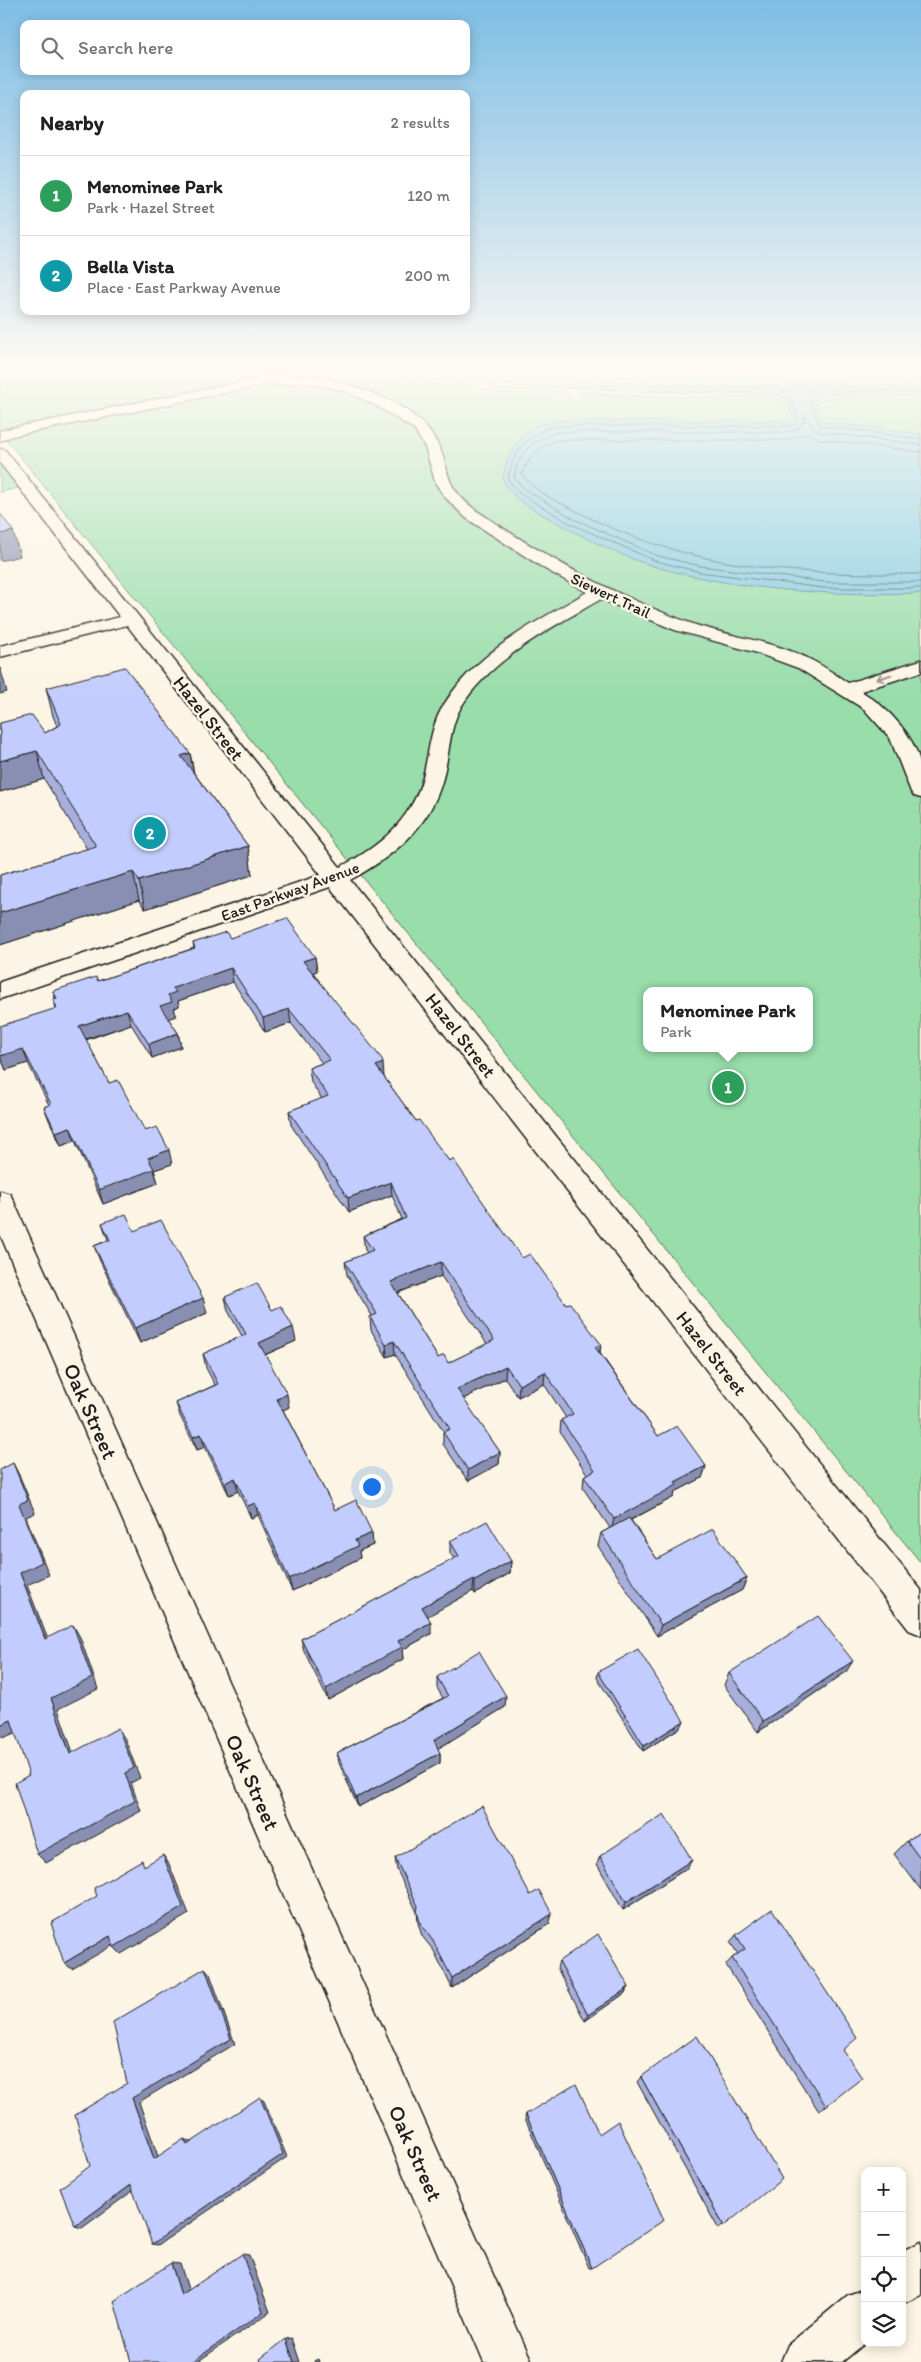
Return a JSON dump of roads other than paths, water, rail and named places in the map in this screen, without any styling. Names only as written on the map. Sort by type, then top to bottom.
[{"type":"street","name":"Hazel Street","points":[[19,476],[921,1618]]},
{"type":"street","name":"Siewert Trail","points":[[442,476],[444,484],[460,504],[472,515],[510,540],[600,592],[680,626],[790,658],[805,664],[847,689],[881,715],[899,736],[921,792]]},
{"type":"street","name":"East Parkway Avenue","points":[[0,991],[336,878],[374,858],[393,844],[413,823],[426,802],[434,778],[437,750],[444,721],[453,705],[479,672],[515,645],[600,592]]},
{"type":"street","points":[[0,652],[131,619]]},
{"type":"street","points":[[847,689],[921,666]]},
{"type":"street","name":"Oak Street","points":[[0,1202],[508,2362]]},
{"type":"street","points":[[906,2278],[921,2265]]},
{"type":"street","points":[[805,2362],[861,2315]]},
{"type":"water","points":[[503,476],[921,476],[921,593],[855,594],[754,587],[721,582],[656,567],[605,547],[541,514],[519,500],[503,480]]},
{"type":"place","name":"Bella Vista","points":[[150,833]]},
{"type":"place","name":"Menominee Park","points":[[728,1087]]}]
